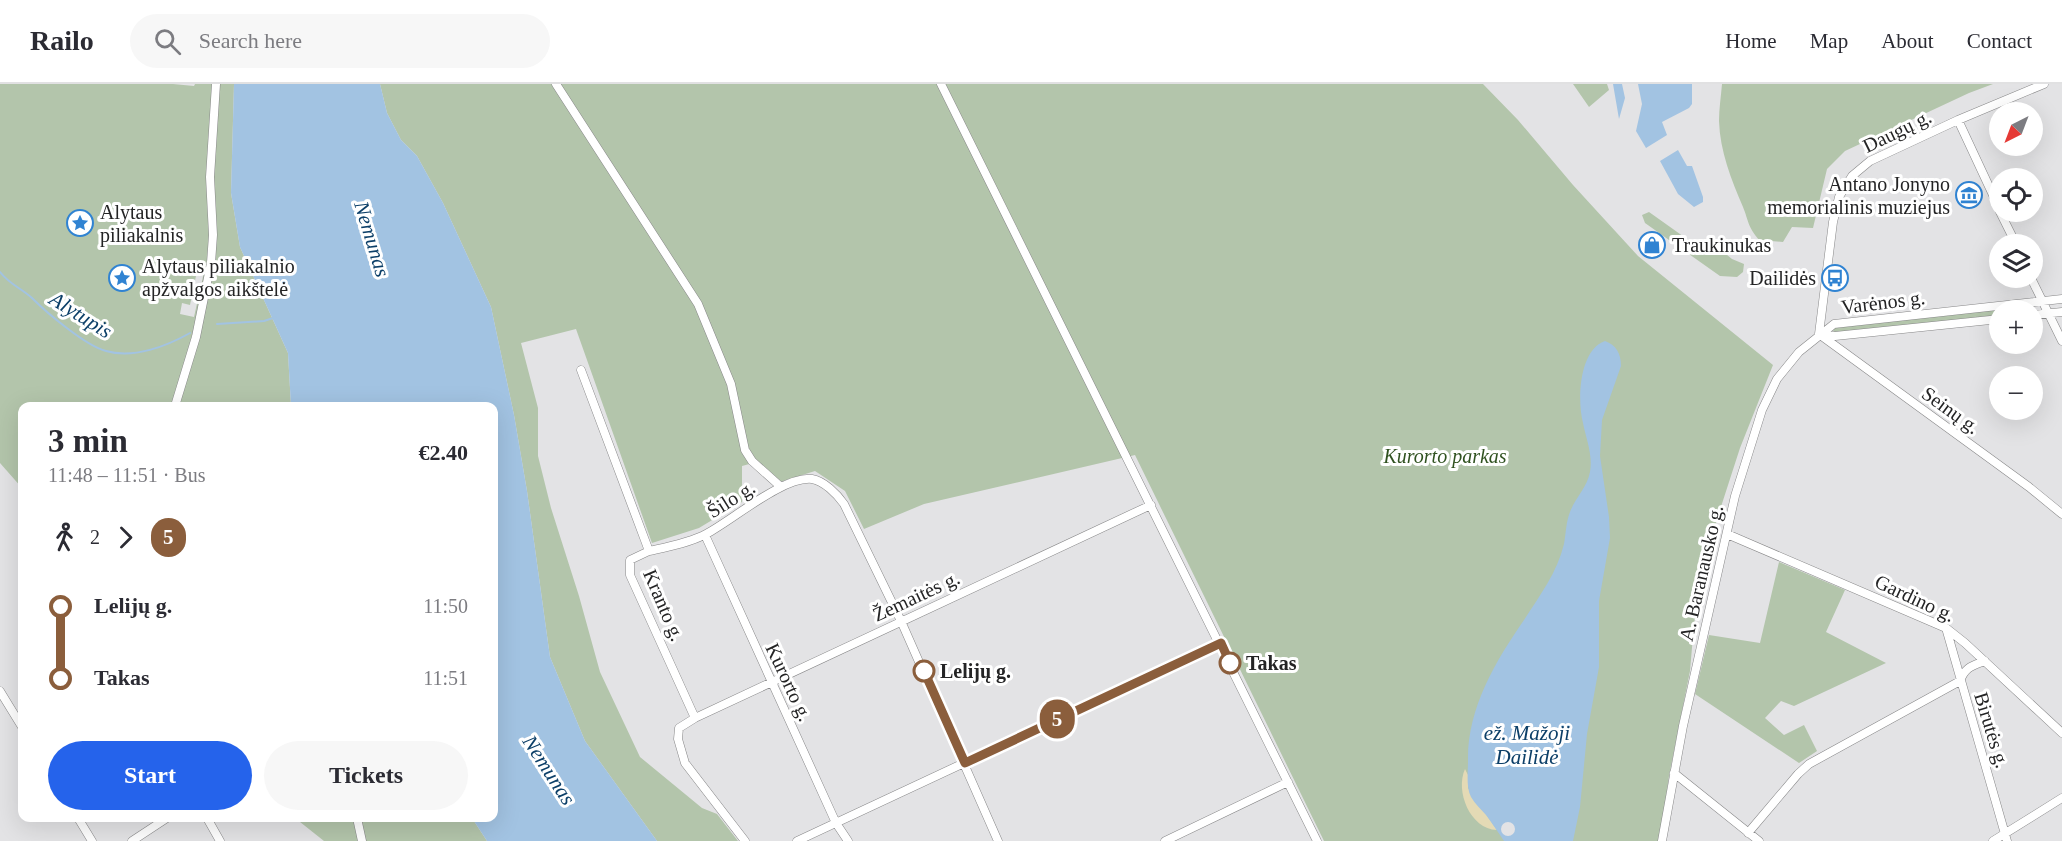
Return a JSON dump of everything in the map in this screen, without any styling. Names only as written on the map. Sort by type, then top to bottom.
[{"type":"street","points":[[176,402],[196,337],[211,263],[213,235],[210,177],[216,84]]},
{"type":"street","points":[[556,84],[698,304],[731,384],[745,450],[752,461],[781,487]]},
{"type":"street","points":[[941,84],[1221,643],[1317,841]]},
{"type":"street","name":"Daugų g.","points":[[1819,334],[1833,222],[1839,197],[1858,170],[1870,160],[2044,84]]},
{"type":"street","points":[[1958,120],[1989,187]]},
{"type":"street","name":"Varėnos g.","points":[[2043,301],[2062,299]]},
{"type":"street","points":[[2043,303],[2062,341]]},
{"type":"street","name":"Varėnos g.","points":[[1819,334],[1834,324],[1989,307]]},
{"type":"street","points":[[2043,314],[2062,312]]},
{"type":"street","name":"Varėnos g.","points":[[1819,334],[1835,336],[1989,319]]},
{"type":"street","name":"Seinų g.","points":[[1819,334],[2013,474],[2062,514]]},
{"type":"street","name":"A. Baranausko g.","points":[[1662,841],[1683,726],[1738,486],[1770,392],[1777,379],[1799,352],[1819,334]]},
{"type":"street","name":"Kranto g.","points":[[580,370],[649,552],[630,560],[630,574],[695,718]]},
{"type":"street","name":"Šilo g.","points":[[649,552],[705,535],[781,487],[800,479],[814,479],[838,495],[844,504],[901,621]]},
{"type":"street","name":"Žemaitės g.","points":[[695,718],[1150,505]]},
{"type":"street","name":"Gardino g.","points":[[1727,534],[1946,628],[2062,733]]},
{"type":"street","name":"Kurorto g.","points":[[705,535],[836,823],[848,841]]},
{"type":"street","points":[[901,621],[998,841]]},
{"type":"street","name":"Birutės g.","points":[[1946,628],[2006,837]]},
{"type":"street","points":[[797,841],[1221,643]]},
{"type":"street","points":[[1748,833],[1809,764],[1960,681],[1969,667],[1985,661]]},
{"type":"street","points":[[0,690],[18,720]]},
{"type":"street","points":[[695,718],[679,728],[678,739],[685,763],[745,841]]},
{"type":"street","points":[[1674,773],[1759,841]]},
{"type":"street","points":[[1165,841],[1288,782]]},
{"type":"street","points":[[1992,841],[2006,837],[2062,798]]},
{"type":"street","points":[[80,822],[92,841]]},
{"type":"street","points":[[132,841],[161,822]]},
{"type":"street","points":[[209,822],[220,841]]},
{"type":"street","points":[[358,822],[362,841]]},
{"type":"green space","points":[[0,84],[194,86],[195,84],[234,84],[231,193],[240,247],[288,353],[291,402],[18,402],[18,483],[0,463]],"holes":[[[197,271],[204,272],[194,317],[180,314],[182,303],[190,305]]]},
{"type":"green space","name":"Kurorto parkas","points":[[380,84],[1483,84],[1518,120],[1638,256],[1773,365],[1740,448],[1707,550],[1694,624],[1690,671],[1669,776],[1660,841],[1324,841],[1135,455],[924,504],[864,529],[845,491],[815,471],[780,482],[753,463],[742,466],[742,502],[699,528],[652,543],[576,329],[521,343],[538,408],[538,456],[551,508],[600,672],[640,757],[702,808],[717,814],[738,841],[657,841],[585,741],[550,657],[527,491],[514,415],[491,307],[443,203],[417,156],[401,140],[387,113]]},
{"type":"green space","points":[[1573,84],[1607,84],[1609,90],[1589,107]]},
{"type":"green space","points":[[1722,84],[1993,84],[1845,151],[1827,169],[1813,228],[1792,227],[1783,242],[1759,240],[1752,231],[1730,175],[1721,143],[1719,121]]},
{"type":"green space","points":[[1649,212],[1687,239],[1715,245],[1732,259],[1744,264],[1743,272],[1737,277],[1720,276],[1645,223],[1642,215]]},
{"type":"green space","points":[[1989,311],[1989,316],[1836,333],[1833,331],[1835,328]]},
{"type":"green space","points":[[1779,562],[1845,590],[1826,632],[1886,663],[1794,706],[1781,701],[1765,718],[1784,735],[1804,725],[1817,751],[1799,763],[1695,694],[1709,635],[1760,643]]},
{"type":"green space","points":[[300,822],[475,822],[487,841],[324,841]]},
{"type":"sand","points":[[1465,769],[1468,775],[1468,788],[1497,830],[1479,823],[1467,807],[1462,788]]},
{"type":"water","name":"Nemunas","points":[[234,84],[380,84],[387,113],[401,140],[417,156],[443,203],[491,307],[514,415],[527,491],[550,657],[585,741],[657,841],[487,841],[475,822],[498,822],[498,402],[291,402],[288,353],[240,247],[231,193]]},
{"type":"water","points":[[1613,84],[1622,84],[1625,98],[1619,119]]},
{"type":"water","points":[[1638,84],[1692,84],[1692,104],[1689,108],[1662,122],[1667,135],[1646,148],[1636,131],[1642,104]]},
{"type":"water","points":[[1678,150],[1687,166],[1692,166],[1703,197],[1703,202],[1694,207],[1678,194],[1660,161]]},
{"type":"water","name":"ež. Mažoji Dailidė","points":[[1605,341],[1617,350],[1621,366],[1602,420],[1600,456],[1610,538],[1599,601],[1599,667],[1587,734],[1580,807],[1573,841],[1504,841],[1469,793],[1468,761],[1472,723],[1493,669],[1542,593],[1557,565],[1570,512],[1588,478],[1591,459],[1581,413],[1580,389],[1590,354],[1596,346]]},
{"type":"pier","points":[[1508,822],[1513,824],[1515,829],[1513,834],[1508,836],[1503,834],[1501,829],[1503,824]]},
{"type":"waterway","name":"Alytupis","points":[[0,272],[67,328],[88,343],[106,351],[128,353],[150,350],[190,333]]},
{"type":"waterway","name":"Alytupis","points":[[217,324],[264,321],[276,317]]},
{"type":"bus line","name":"5","points":[[924,671],[965,763],[1221,643],[1230,663]]},
{"type":"place","name":"Antano Jonyno memorialinis muziejus","points":[[1969,195]]},
{"type":"place","name":"Alytaus piliakalnis","points":[[80,223]]},
{"type":"place","name":"Traukinukas","points":[[1652,245]]},
{"type":"place","name":"Alytaus piliakalnio apžvalgos aikštelė","points":[[122,278]]},
{"type":"place","name":"Dailidės","points":[[1835,278]]},
{"type":"place","name":"Takas","points":[[1230,663]]},
{"type":"place","name":"Lelijų g.","points":[[924,671]]}]
